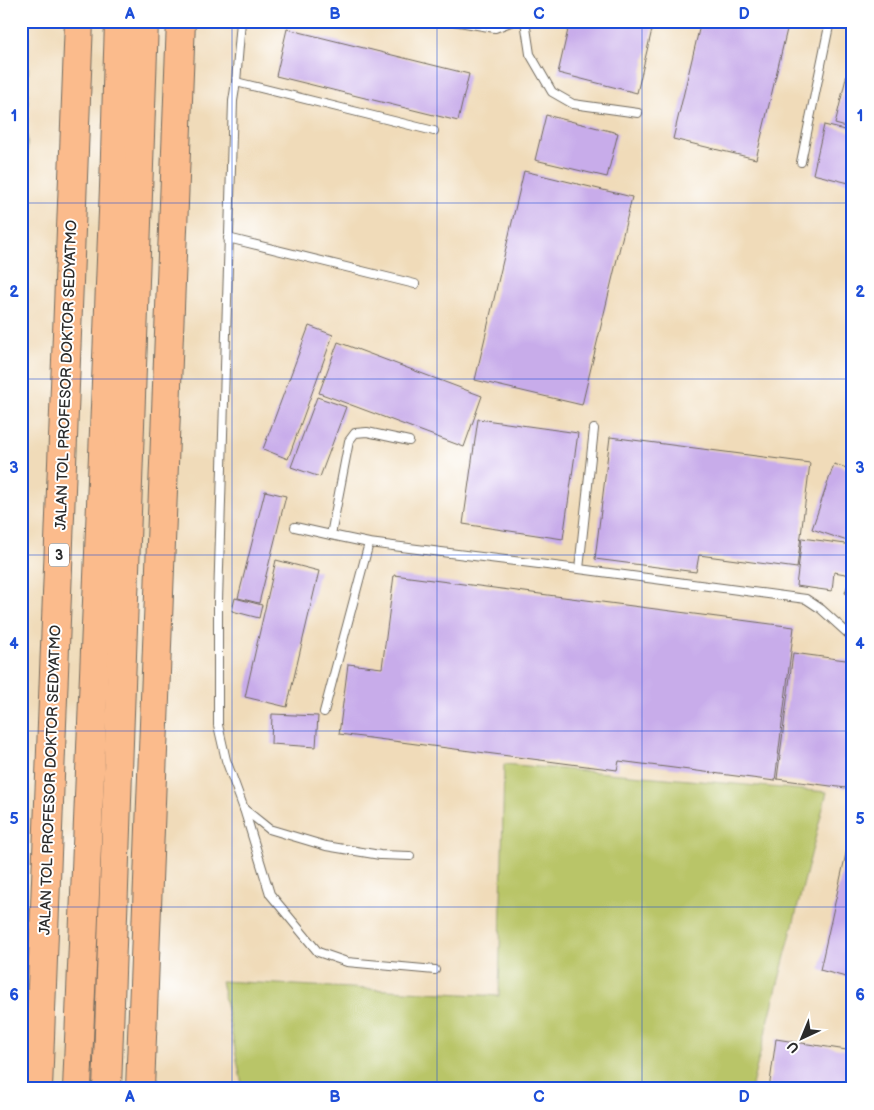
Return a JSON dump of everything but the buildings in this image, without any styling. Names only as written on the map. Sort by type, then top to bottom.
[{"type":"highway","name":"JALAN TOL PROFESOR DOKTOR SEDYATMO","points":[[38,1089],[80,21]]},
{"type":"highway","points":[[77,1089],[119,21]]},
{"type":"highway","points":[[107,1089],[144,21]]},
{"type":"highway","points":[[140,1089],[181,21]]},
{"type":"highway","points":[[24,1089],[64,434]]},
{"type":"lane","points":[[241,21],[236,82],[232,102],[218,601],[218,725],[226,760],[244,809],[270,894],[318,952],[347,962],[435,970]]},
{"type":"lane","points":[[453,21],[495,28],[513,21]]},
{"type":"lane","points":[[525,21],[530,54],[552,92],[573,104],[638,113]]},
{"type":"lane","points":[[802,162],[830,21]]},
{"type":"lane","points":[[236,82],[434,131]]},
{"type":"lane","points":[[228,238],[415,284]]},
{"type":"lane","points":[[579,569],[594,429]]},
{"type":"lane","points":[[331,534],[349,441],[355,433],[367,432],[409,441]]},
{"type":"lane","points":[[295,527],[369,543],[806,599],[821,609],[853,638]]},
{"type":"lane","points":[[324,712],[369,543]]},
{"type":"lane","points":[[244,809],[269,829],[326,846],[380,855],[410,856]]},
{"type":"green space","points":[[21,21],[29,21],[23,453],[21,453]]},
{"type":"green space","points":[[504,764],[827,792],[751,1089],[243,1089],[221,981],[499,996]]}]
